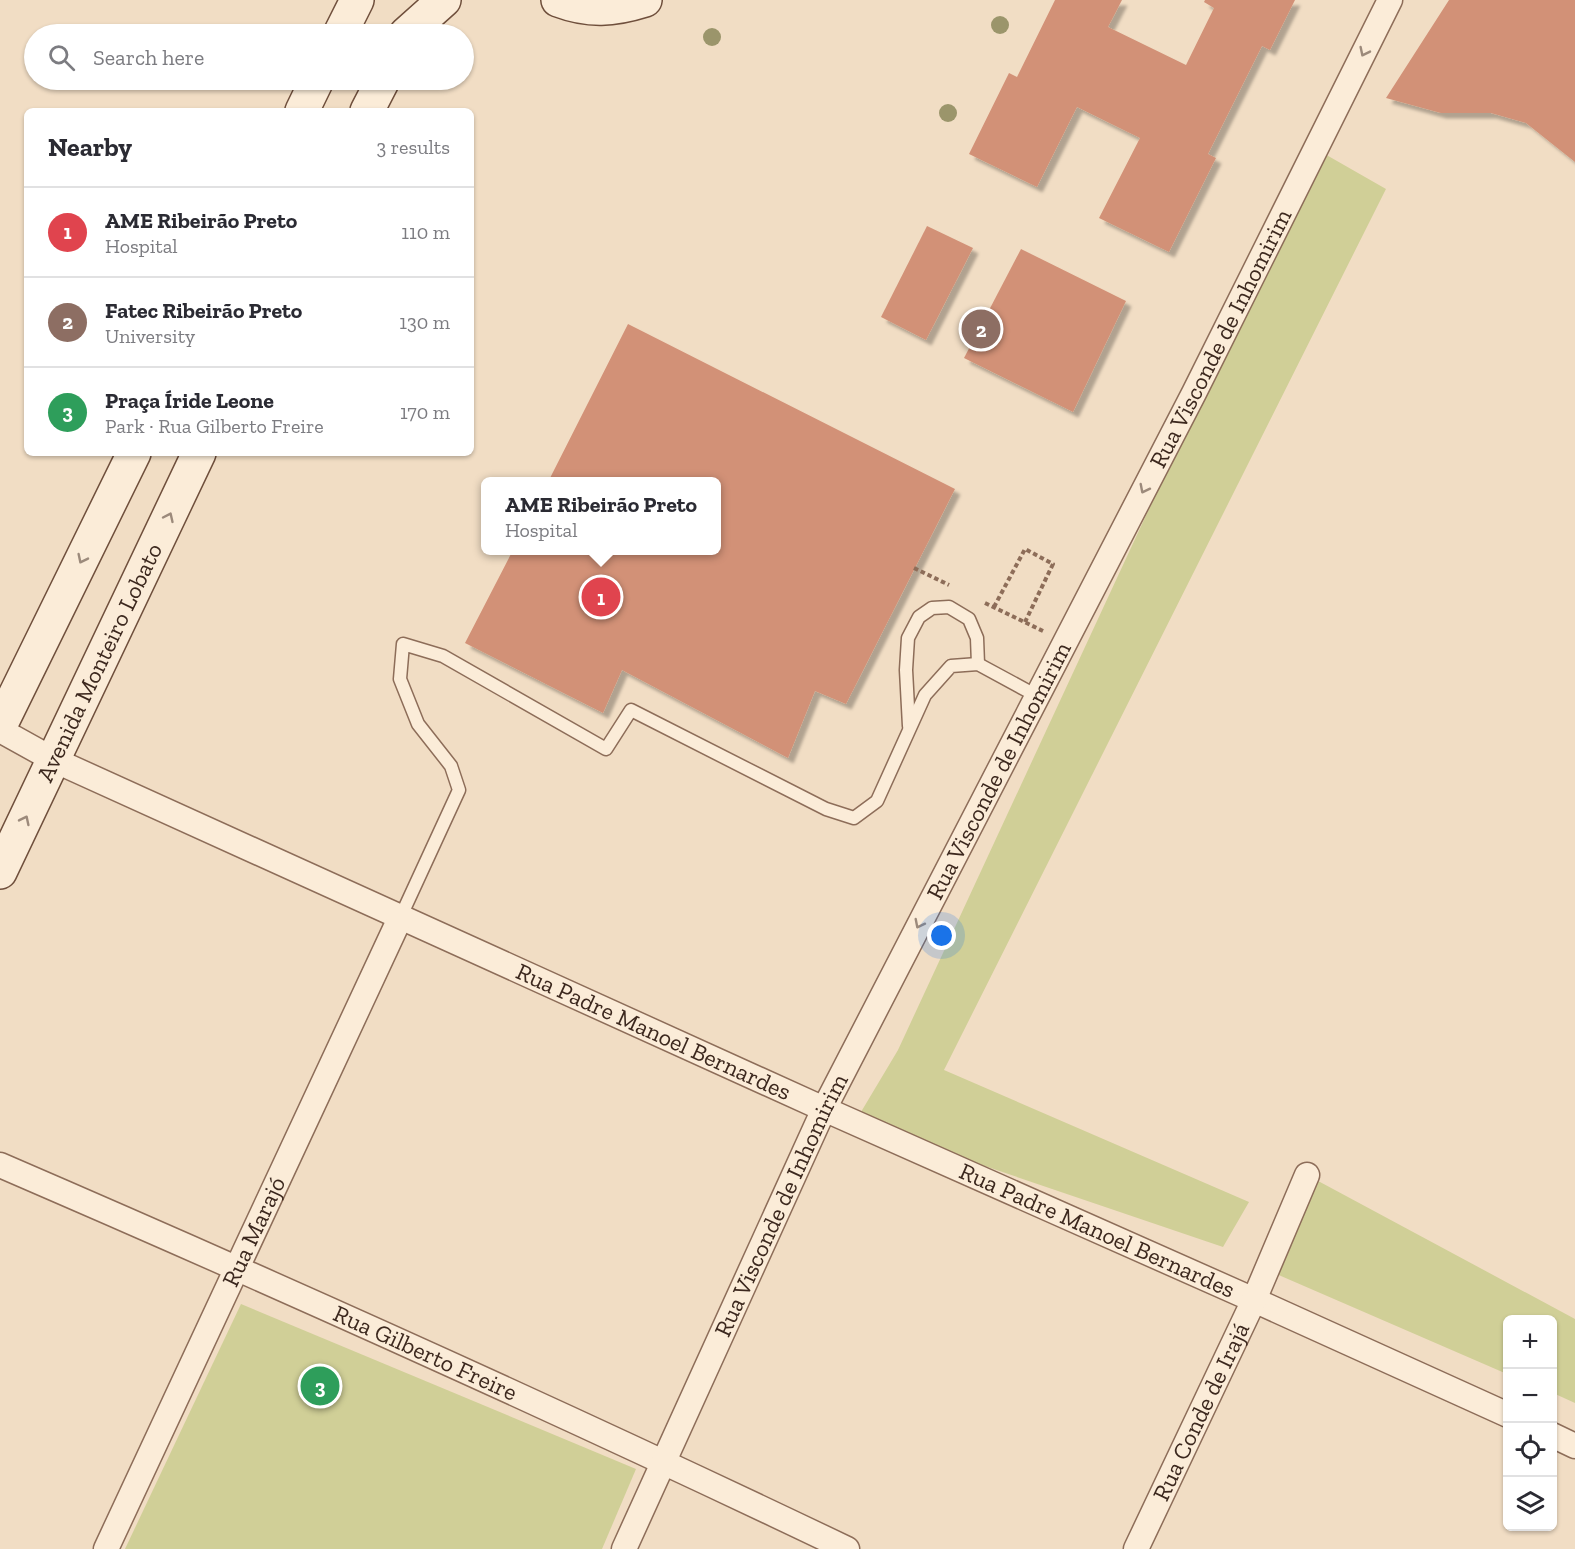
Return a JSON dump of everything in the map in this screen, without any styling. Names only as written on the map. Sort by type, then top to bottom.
[{"type":"main road","points":[[345,24],[357,0]]},
{"type":"main road","points":[[417,24],[444,0]]},
{"type":"main road","points":[[558,0],[576,7],[620,8],[645,0]]},
{"type":"main road","points":[[304,108],[313,90]]},
{"type":"main road","points":[[369,108],[378,90]]},
{"type":"main road","points":[[0,728],[133,456]]},
{"type":"main road","name":"Avenida Monteiro Lobato","points":[[0,872],[198,456]]},
{"type":"street","name":"Rua Visconde de Inhomirim","points":[[624,1549],[824,1108],[1194,393],[1390,0]]},
{"type":"street","name":"Rua Padre Manoel Bernardes","points":[[0,728],[54,760],[1503,1413]]},
{"type":"street","name":"Rua Marajó","points":[[106,1549],[401,916]]},
{"type":"street","name":"Rua Gilberto Freire","points":[[0,1166],[236,1267],[664,1461],[847,1549]]},
{"type":"street","name":"Rua Conde de Irajá","points":[[1136,1549],[1254,1300],[1307,1175]]},
{"type":"street","points":[[1557,1438],[1575,1446]]},
{"type":"lane","points":[[909,730],[906,670],[908,638],[919,617],[932,608],[949,607],[969,619],[977,638],[978,664]]},
{"type":"lane","points":[[401,916],[459,790],[451,766],[418,724],[400,679],[403,644],[442,656],[606,749],[631,710],[826,808],[854,818],[877,801],[925,695],[951,666],[978,664],[1037,696]]},
{"type":"path","points":[[994,607],[1025,549],[1053,564],[1025,622]]},
{"type":"path","points":[[914,568],[954,588]]},
{"type":"path","points":[[984,602],[1065,642]]},
{"type":"shaded area","points":[[1316,149],[1386,189],[944,1070],[1249,1202],[1223,1247],[855,1122],[898,1050]]},
{"type":"shaded area","points":[[1307,1175],[1575,1319],[1575,1403],[1557,1395],[1557,1315],[1503,1315],[1503,1372],[1267,1270]]},
{"type":"shaded area","points":[[241,1304],[636,1469],[602,1549],[125,1549]]},
{"type":"building","points":[[1055,0],[1122,0],[1108,27],[1186,65],[1214,8],[1204,2],[1205,0],[1295,0],[1270,50],[1262,46],[1208,154],[1216,158],[1169,252],[1099,218],[1140,138],[1077,107],[1037,187],[969,154],[1009,73],[1017,77]]},
{"type":"building","points":[[1449,0],[1575,0],[1575,162],[1526,123],[1491,113],[1441,113],[1386,98]]},
{"type":"building","points":[[927,226],[973,248],[926,340],[881,317]]},
{"type":"building","points":[[1021,249],[1126,301],[1073,412],[964,358]]},
{"type":"building","points":[[628,324],[955,489],[846,704],[815,691],[788,758],[622,670],[603,713],[465,643],[510,555],[721,555],[721,477],[551,477]]},
{"type":"place","name":"Fatec Ribeirão Preto","points":[[981,329]]},
{"type":"place","name":"AME Ribeirão Preto","points":[[601,597]]},
{"type":"place","name":"Praça Íride Leone","points":[[320,1386]]}]
